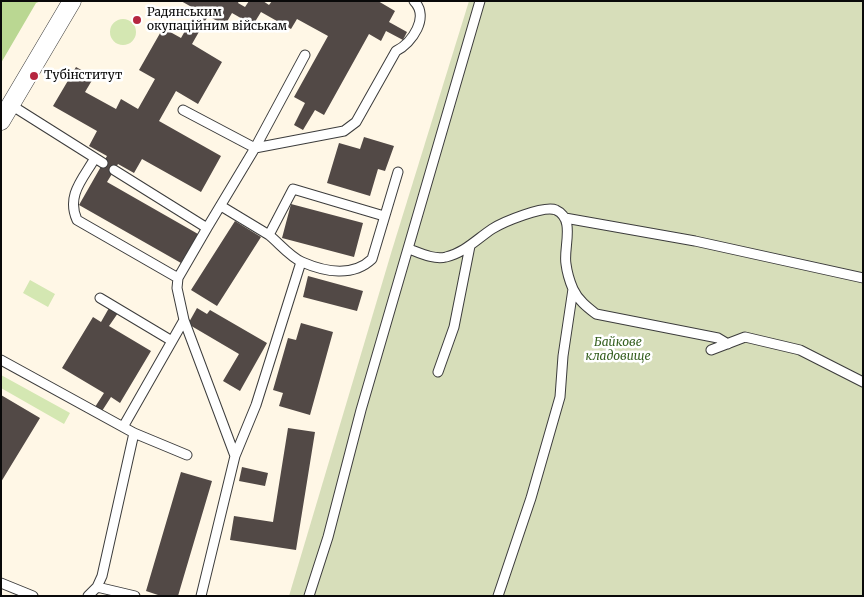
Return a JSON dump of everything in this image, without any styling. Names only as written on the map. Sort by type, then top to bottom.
[{"type":"street","points":[[1,121],[72,1]]},
{"type":"lane","points":[[183,110],[255,148],[344,131],[356,122],[396,51],[406,46],[420,20],[418,6],[414,1]]},
{"type":"lane","points":[[309,596],[328,537],[361,410],[409,249],[453,87],[480,1]]},
{"type":"lane","points":[[235,456],[184,320],[177,288],[178,278],[255,148],[305,55]]},
{"type":"lane","points":[[11,105],[99,160],[73,197],[72,209],[77,220],[178,278]]},
{"type":"lane","points":[[114,170],[207,228]]},
{"type":"lane","points":[[220,206],[269,235],[301,262],[342,272],[362,269],[372,259],[398,172]]},
{"type":"lane","points":[[269,235],[293,189],[384,216]]},
{"type":"lane","points":[[409,249],[424,255],[445,257],[470,246],[493,228],[520,216],[545,209],[556,210],[565,218],[695,241],[863,278]]},
{"type":"lane","points":[[565,218],[568,229],[566,263],[573,289],[582,302],[596,314],[718,338],[728,344]]},
{"type":"lane","points":[[438,372],[454,327],[470,246]]},
{"type":"lane","points":[[201,596],[235,456],[256,405],[301,262]]},
{"type":"lane","points":[[498,596],[531,498],[560,397],[563,356],[573,289]]},
{"type":"lane","points":[[100,298],[172,341]]},
{"type":"lane","points":[[123,427],[184,320]]},
{"type":"lane","points":[[711,350],[745,337],[800,350],[863,382]]},
{"type":"lane","points":[[1,360],[134,433],[186,455]]},
{"type":"lane","points":[[88,596],[97,587],[134,433]]},
{"type":"lane","points":[[1,583],[32,596]]},
{"type":"lane","points":[[97,587],[136,596]]},
{"type":"green space","points":[[1,1],[41,1],[36,3],[1,63]]},
{"type":"green space","name":"Байкове кладовище","points":[[469,1],[863,1],[863,596],[289,596],[392,250]]},
{"type":"green space","points":[[123,19],[132,23],[136,32],[132,41],[123,45],[114,41],[110,32],[114,23]]},
{"type":"green space","points":[[30,280],[55,294],[48,307],[23,293]]},
{"type":"green space","points":[[1,375],[70,413],[64,424],[1,388]]},
{"type":"building","points":[[181,1],[239,1],[238,3],[245,7],[249,1],[263,1],[269,5],[272,1],[378,1],[395,11],[389,22],[407,32],[403,40],[386,31],[381,41],[369,34],[324,115],[315,110],[303,130],[294,125],[305,103],[294,97],[328,36],[297,19],[291,29],[261,12],[253,25],[232,13],[225,25],[208,16],[192,44],[222,62],[198,104],[176,91],[159,121],[221,156],[201,192],[142,159],[134,173],[118,164],[107,182],[198,234],[181,263],[79,205],[107,156],[89,146],[97,131],[53,106],[76,67],[94,77],[85,92],[116,109],[121,99],[138,109],[155,79],[139,70],[163,28],[181,38],[197,10]]},
{"type":"building","points":[[364,137],[394,146],[385,171],[378,169],[370,196],[327,183],[339,143],[360,149]]},
{"type":"building","points":[[291,204],[363,223],[354,257],[282,238]]},
{"type":"building","points":[[235,221],[261,237],[217,306],[191,290]]},
{"type":"building","points":[[308,276],[363,291],[357,311],[303,297]]},
{"type":"building","points":[[109,308],[118,313],[109,326],[151,351],[120,403],[111,397],[102,411],[95,407],[104,393],[62,368],[93,317],[101,322]]},
{"type":"building","points":[[197,308],[207,314],[210,310],[267,343],[240,391],[223,381],[239,354],[188,324]]},
{"type":"building","points":[[301,323],[333,332],[310,415],[279,406],[283,393],[273,390],[288,338],[296,340]]},
{"type":"building","points":[[1,395],[40,418],[1,482]]},
{"type":"building","points":[[288,428],[315,432],[296,550],[230,540],[234,516],[273,522]]},
{"type":"building","points":[[242,467],[268,473],[265,486],[239,481]]},
{"type":"building","points":[[181,472],[212,481],[178,596],[161,596],[146,591]]},
{"type":"place","name":"Радянським окупаційним військам","points":[[137,20]]},
{"type":"place","name":"Тубінститут","points":[[34,76]]}]
